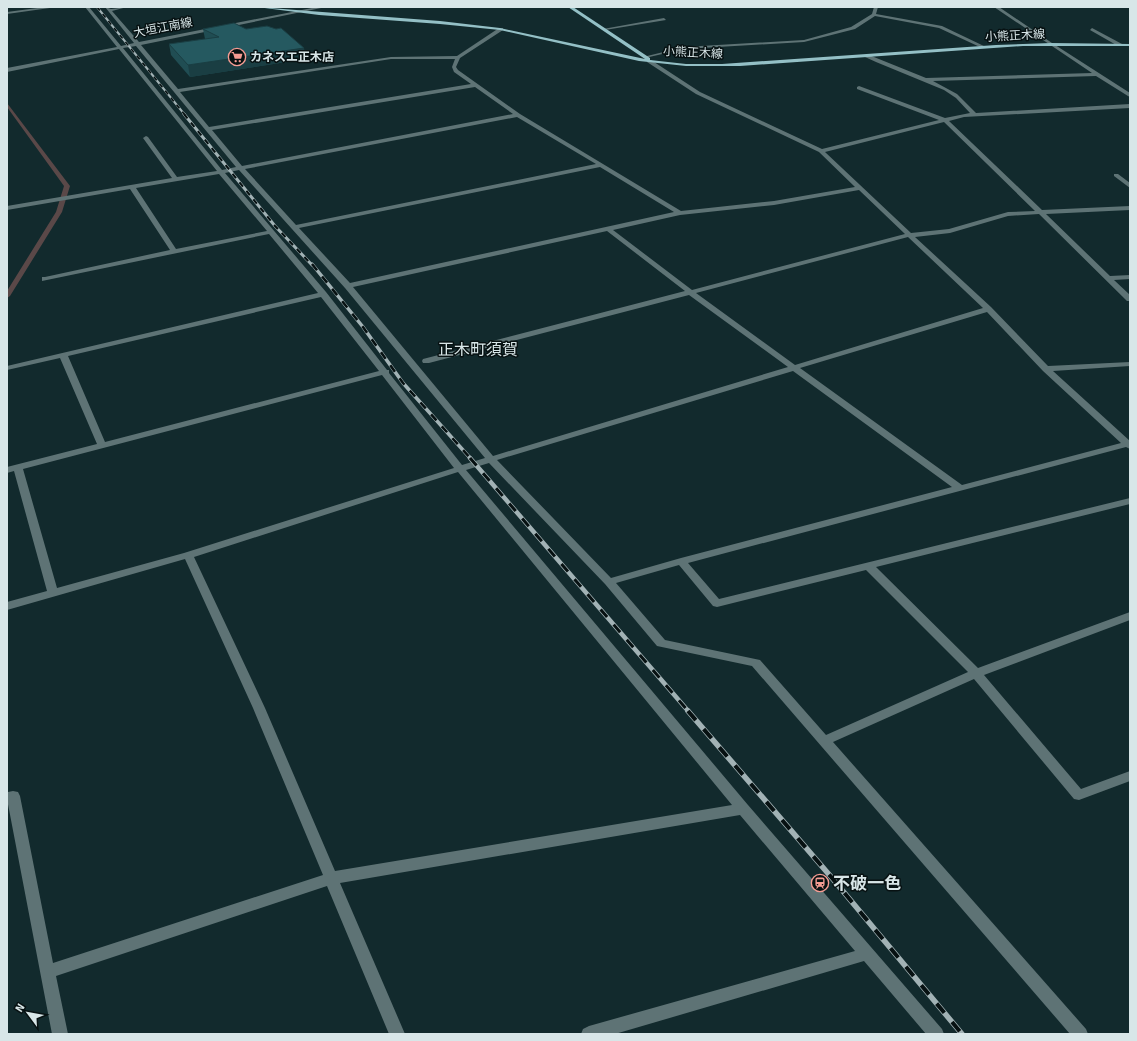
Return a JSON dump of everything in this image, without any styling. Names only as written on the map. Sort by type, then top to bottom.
[{"type":"main road","name":"小熊正木線","points":[[259,7],[501,29],[647,59],[686,65],[724,65],[984,47],[1050,44],[1130,45]]},
{"type":"main road","points":[[570,7],[605,29],[647,59]]},
{"type":"street","points":[[7,13],[55,7]]},
{"type":"street","points":[[87,7],[386,372],[460,469],[743,809],[936,1034]]},
{"type":"street","points":[[109,8],[125,7]]},
{"type":"street","points":[[297,7],[302,11]]},
{"type":"street","name":"大垣江南線","points":[[7,70],[324,7]]},
{"type":"street","points":[[874,16],[876,7]]},
{"type":"street","points":[[996,7],[1050,44],[1130,95]]},
{"type":"street","points":[[109,8],[136,44],[240,168],[348,286],[492,460],[609,582],[661,643],[756,663],[1080,1034]]},
{"type":"street","points":[[647,59],[684,48],[804,42],[854,28],[874,16],[940,27],[984,47]]},
{"type":"street","points":[[605,29],[664,19]]},
{"type":"street","points":[[176,91],[391,58],[458,57],[501,29]]},
{"type":"street","points":[[1092,29],[1120,45]]},
{"type":"street","points":[[867,56],[883,65],[955,95],[974,114]]},
{"type":"street","points":[[458,57],[454,67],[456,71],[518,115],[680,213]]},
{"type":"street","points":[[647,59],[698,93],[821,151],[862,188],[988,310],[1046,369],[1129,445]]},
{"type":"street","points":[[921,80],[1097,74]]},
{"type":"street","points":[[207,129],[476,85]]},
{"type":"street","points":[[859,88],[945,120],[1130,299]]},
{"type":"street","points":[[821,151],[974,114],[1130,106]]},
{"type":"street","points":[[7,208],[221,172],[518,115]]},
{"type":"street","points":[[146,138],[176,180]]},
{"type":"street","points":[[294,227],[602,165]]},
{"type":"street","points":[[1116,175],[1130,186]]},
{"type":"street","points":[[132,187],[174,252]]},
{"type":"street","points":[[348,286],[680,213],[774,203],[862,188]]},
{"type":"street","points":[[426,361],[910,235],[950,231],[1008,214],[1130,208]]},
{"type":"street","points":[[608,229],[690,292],[960,488]]},
{"type":"street","points":[[44,279],[271,232]]},
{"type":"street","points":[[1108,278],[1130,277]]},
{"type":"street","points":[[7,368],[323,294]]},
{"type":"street","points":[[7,606],[188,555],[460,469],[988,310]]},
{"type":"street","points":[[64,355],[102,446]]},
{"type":"street","points":[[1046,369],[1130,364]]},
{"type":"street","points":[[7,470],[386,372]]},
{"type":"street","points":[[609,582],[681,561],[1129,445]]},
{"type":"street","points":[[18,467],[53,593]]},
{"type":"street","points":[[681,561],[717,603],[1130,501]]},
{"type":"street","points":[[188,555],[259,708],[397,1034]]},
{"type":"street","points":[[869,566],[976,673],[1079,795],[1130,776]]},
{"type":"street","points":[[824,741],[976,673],[1130,616]]},
{"type":"street","points":[[13,796],[60,1034]]},
{"type":"street","points":[[48,972],[332,878],[743,809]]},
{"type":"street","points":[[589,1034],[867,954]]},
{"type":"building","points":[[234,23],[246,29],[267,26],[276,29],[281,28],[304,48],[188,65],[169,44],[219,37],[203,29]]},
{"type":"waterway","points":[[7,104],[67,186],[59,212],[7,296]]},
{"type":"railway","points":[[97,7],[185,115]]},
{"type":"railway","points":[[184,114],[275,226],[312,265]]},
{"type":"railway","points":[[312,264],[363,327],[403,383],[471,459]]},
{"type":"railway","points":[[470,458],[689,712]]},
{"type":"railway","points":[[688,711],[832,878],[962,1034]]},
{"type":"place","name":"カネスエ正木店","points":[[237,57]]},
{"type":"place","name":"不破一色","points":[[820,883]]},
{"type":"district","name":"正木町須賀","points":[[478,350]]}]
